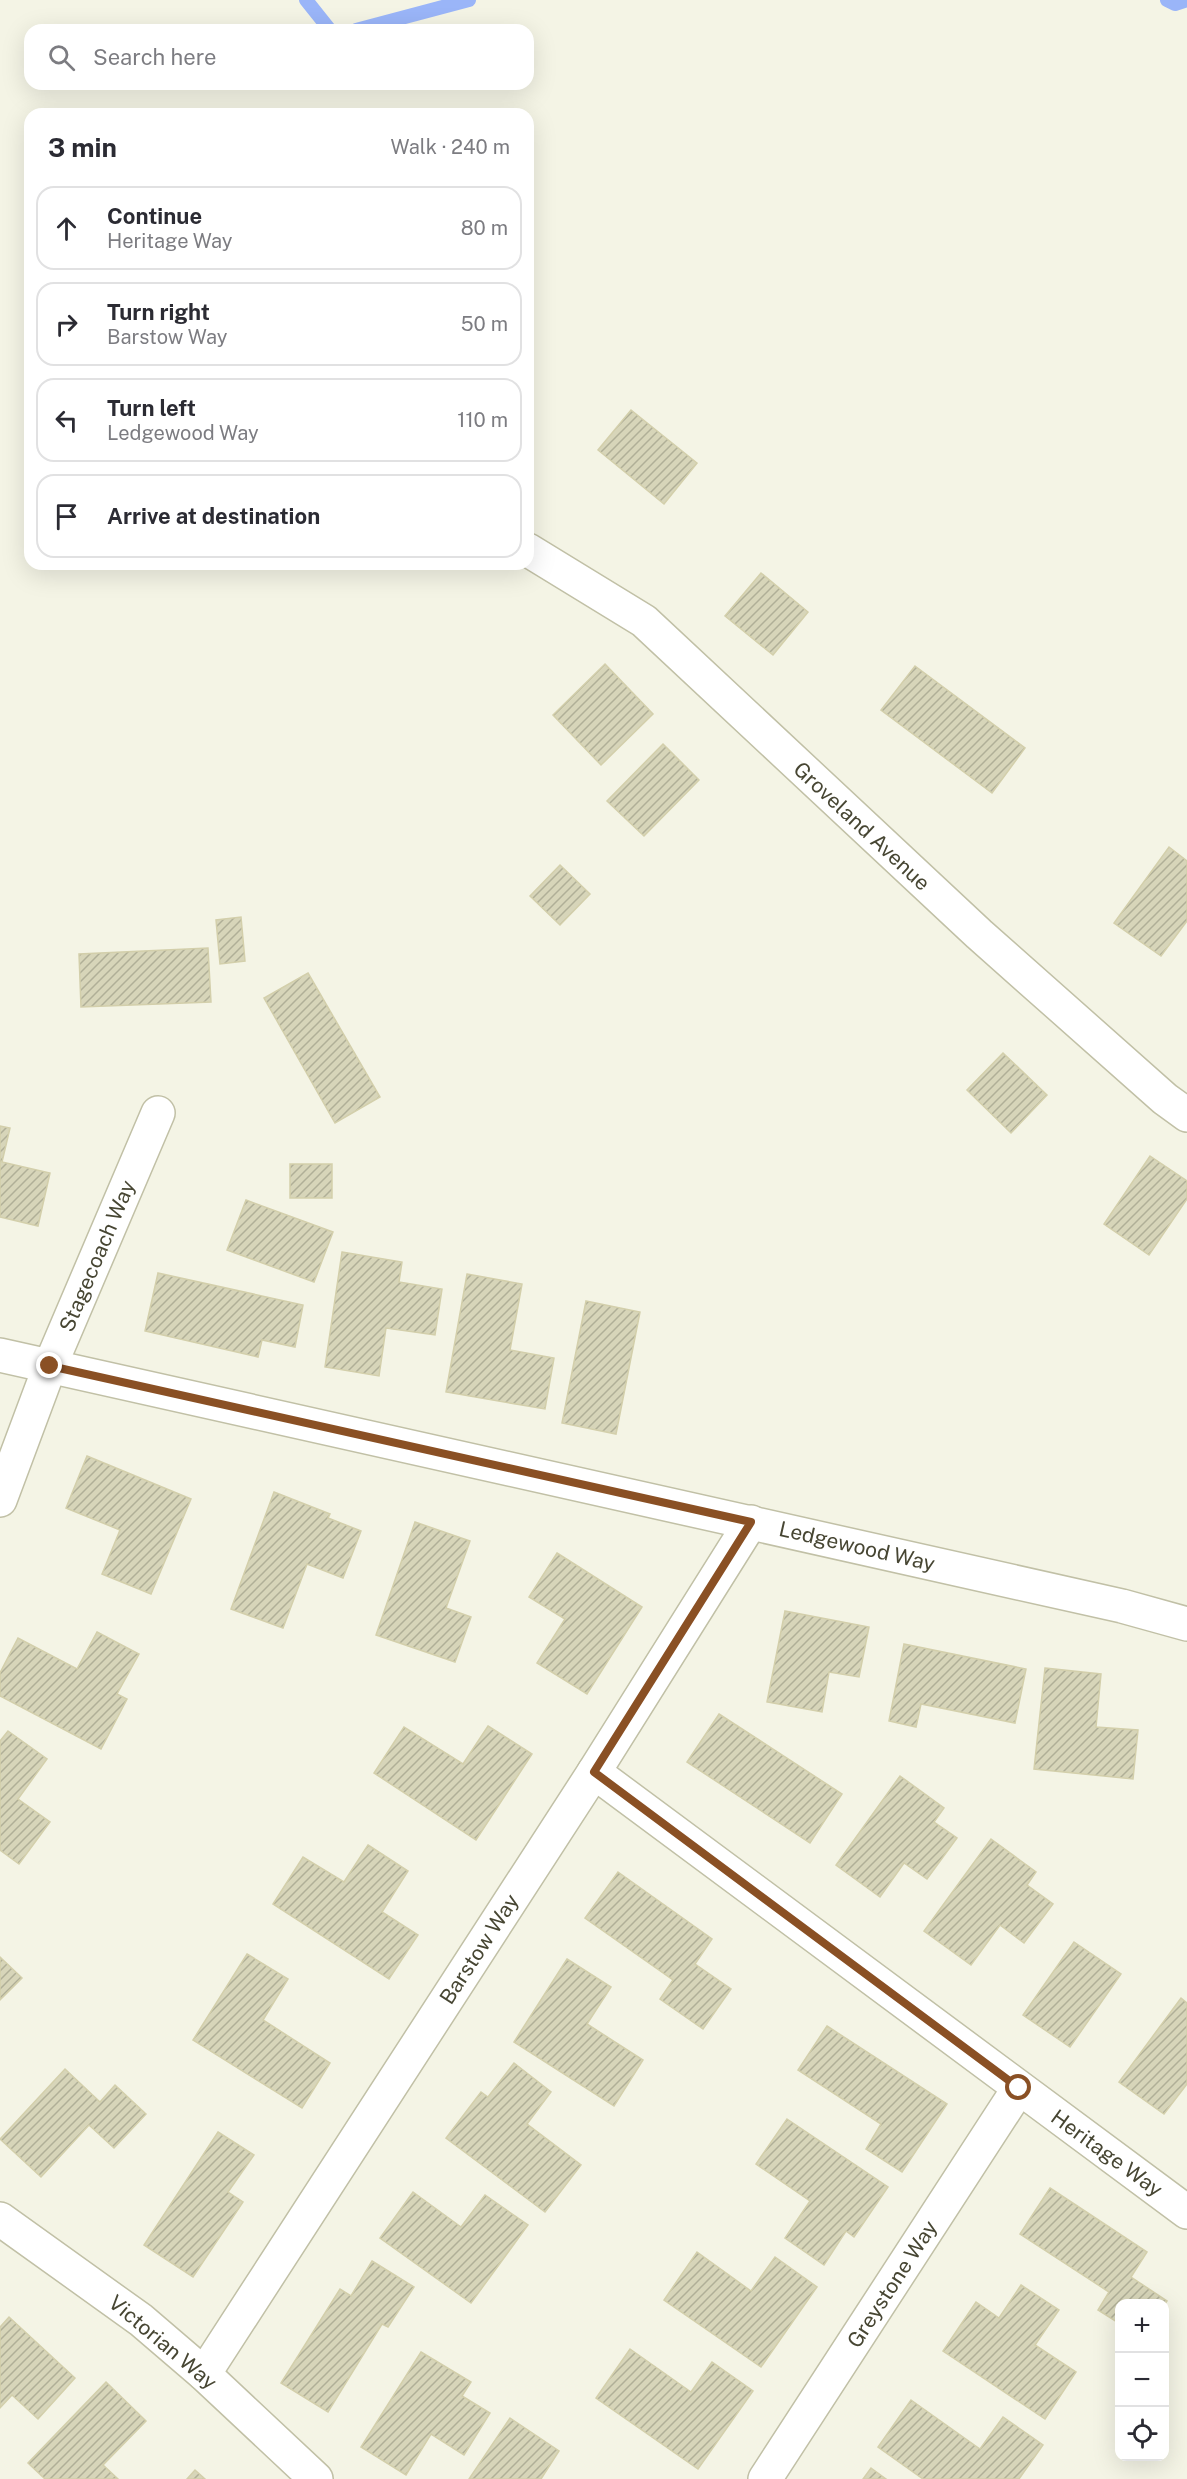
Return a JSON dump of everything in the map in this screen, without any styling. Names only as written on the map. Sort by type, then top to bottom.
[{"type":"street","name":"Groveland Avenue","points":[[534,554],[644,621],[979,934],[1165,1099],[1187,1115]]},
{"type":"street","name":"Stagecoach Way","points":[[0,1500],[50,1366],[158,1113]]},
{"type":"street","name":"Ledgewood Way","points":[[0,1355],[1111,1603],[1187,1624]]},
{"type":"street","name":"Barstow Way","points":[[204,2374],[594,1772],[751,1522]]},
{"type":"street","name":"Heritage Way","points":[[594,1772],[1187,2212]]},
{"type":"street","name":"Greystone Way","points":[[765,2479],[1019,2088]]},
{"type":"street","name":"Victorian Way","points":[[0,2219],[141,2319],[204,2374],[316,2479]]},
{"type":"building","points":[[631,410],[697,463],[664,504],[598,450]]},
{"type":"building","points":[[761,573],[808,612],[773,655],[725,616]]},
{"type":"building","points":[[605,664],[653,714],[601,765],[553,715]]},
{"type":"building","points":[[915,666],[1025,748],[992,793],[881,710]]},
{"type":"building","points":[[663,744],[699,780],[644,836],[607,801]]},
{"type":"building","points":[[1169,847],[1187,861],[1187,921],[1161,956],[1114,923]]},
{"type":"building","points":[[560,865],[590,894],[560,925],[530,896]]},
{"type":"building","points":[[241,917],[245,961],[220,964],[216,920]]},
{"type":"building","points":[[208,948],[211,1002],[81,1007],[79,954]]},
{"type":"building","points":[[308,973],[380,1097],[335,1123],[264,998]]},
{"type":"building","points":[[1003,1053],[1047,1095],[1011,1133],[967,1090]]},
{"type":"building","points":[[0,1126],[10,1128],[2,1162],[50,1173],[38,1226],[0,1217]]},
{"type":"building","points":[[1150,1156],[1187,1181],[1187,1199],[1149,1255],[1104,1224]]},
{"type":"building","points":[[290,1164],[332,1164],[332,1198],[290,1198]]},
{"type":"building","points":[[246,1200],[333,1232],[314,1282],[227,1250]]},
{"type":"building","points":[[342,1252],[402,1262],[399,1282],[442,1289],[435,1335],[386,1328],[379,1376],[325,1367]]},
{"type":"building","points":[[158,1273],[303,1305],[295,1347],[262,1340],[258,1357],[145,1331]]},
{"type":"building","points":[[467,1274],[522,1284],[510,1350],[554,1358],[545,1409],[446,1392]]},
{"type":"building","points":[[586,1301],[640,1312],[616,1434],[562,1423]]},
{"type":"building","points":[[87,1456],[191,1499],[151,1594],[102,1574],[120,1530],[66,1508]]},
{"type":"building","points":[[274,1492],[330,1514],[328,1518],[361,1531],[343,1578],[307,1564],[283,1628],[231,1609]]},
{"type":"building","points":[[415,1522],[470,1541],[446,1608],[471,1617],[455,1662],[376,1635]]},
{"type":"building","points":[[557,1553],[642,1607],[587,1694],[537,1663],[565,1619],[529,1597]]},
{"type":"building","points":[[785,1611],[869,1627],[859,1677],[829,1672],[822,1712],[767,1702]]},
{"type":"building","points":[[97,1632],[139,1654],[117,1694],[127,1699],[101,1749],[0,1696],[0,1673],[18,1638],[77,1669]]},
{"type":"building","points":[[904,1644],[1026,1669],[1015,1723],[921,1704],[916,1727],[889,1721]]},
{"type":"building","points":[[1045,1668],[1101,1674],[1096,1727],[1138,1730],[1133,1779],[1034,1769]]},
{"type":"building","points":[[719,1714],[842,1794],[810,1843],[687,1762]]},
{"type":"building","points":[[488,1726],[532,1754],[476,1840],[374,1773],[404,1727],[463,1764]]},
{"type":"building","points":[[8,1731],[47,1759],[18,1799],[50,1822],[19,1864],[0,1850],[0,1741]]},
{"type":"building","points":[[900,1776],[944,1808],[934,1822],[957,1838],[927,1879],[904,1863],[880,1897],[836,1865]]},
{"type":"building","points":[[991,1839],[1036,1872],[1027,1885],[1053,1904],[1024,1943],[1000,1925],[971,1965],[924,1931]]},
{"type":"building","points":[[368,1845],[408,1871],[382,1912],[418,1935],[389,1979],[273,1904],[303,1857],[344,1882]]},
{"type":"building","points":[[618,1872],[712,1939],[695,1964],[731,1989],[703,2029],[660,1999],[673,1980],[585,1918]]},
{"type":"building","points":[[1074,1942],[1121,1974],[1070,2047],[1023,2015]]},
{"type":"building","points":[[247,1954],[288,1979],[263,2020],[330,2063],[302,2108],[193,2040]]},
{"type":"building","points":[[0,1957],[22,1978],[0,2000]]},
{"type":"building","points":[[567,1959],[611,1987],[587,2024],[643,2060],[614,2106],[514,2042]]},
{"type":"building","points":[[1181,1998],[1187,2003],[1187,2084],[1164,2114],[1119,2082]]},
{"type":"building","points":[[827,2026],[947,2104],[902,2172],[866,2149],[881,2124],[798,2070]]},
{"type":"building","points":[[514,2063],[551,2092],[527,2124],[581,2165],[545,2212],[446,2138],[481,2092],[488,2097]]},
{"type":"building","points":[[65,2069],[100,2102],[115,2085],[146,2114],[114,2148],[89,2125],[41,2177],[0,2139]]},
{"type":"building","points":[[787,2119],[888,2187],[854,2237],[846,2231],[824,2265],[785,2238],[810,2201],[756,2164]]},
{"type":"building","points":[[218,2132],[254,2155],[228,2192],[243,2202],[193,2277],[144,2245]]},
{"type":"building","points":[[1050,2188],[1147,2252],[1131,2277],[1164,2299],[1115,2299],[1115,2321],[1098,2310],[1109,2292],[1020,2234]]},
{"type":"building","points":[[413,2192],[461,2227],[485,2195],[528,2225],[471,2303],[380,2238]]},
{"type":"building","points":[[697,2252],[751,2291],[775,2257],[817,2287],[761,2367],[664,2300]]},
{"type":"building","points":[[372,2261],[414,2287],[388,2327],[382,2324],[328,2412],[281,2383],[340,2289],[351,2296]]},
{"type":"building","points":[[1021,2285],[1059,2310],[1035,2345],[1076,2372],[1045,2419],[943,2351],[976,2302],[999,2318]]},
{"type":"building","points":[[9,2317],[75,2378],[38,2419],[12,2395],[0,2408],[0,2327]]},
{"type":"building","points":[[630,2349],[691,2392],[712,2362],[753,2391],[698,2469],[596,2398]]},
{"type":"building","points":[[421,2352],[471,2382],[462,2396],[490,2413],[464,2455],[431,2434],[406,2475],[361,2447]]},
{"type":"building","points":[[106,2382],[146,2421],[103,2465],[118,2479],[45,2479],[28,2463]]},
{"type":"building","points":[[911,2400],[980,2449],[1003,2417],[1043,2445],[1019,2479],[923,2479],[878,2447]]},
{"type":"building","points":[[510,2418],[559,2451],[541,2479],[469,2479]]},
{"type":"building","points":[[871,2468],[886,2479],[863,2479]]},
{"type":"building","points":[[195,2470],[205,2479],[187,2479]]},
{"type":"waterway","points":[[306,0],[325,24]]},
{"type":"waterway","points":[[379,24],[469,0]]},
{"type":"waterway","points":[[1167,0],[1175,4],[1187,0]]},
{"type":"route","points":[[50,1366],[751,1522],[594,1772],[1019,2088]]}]
